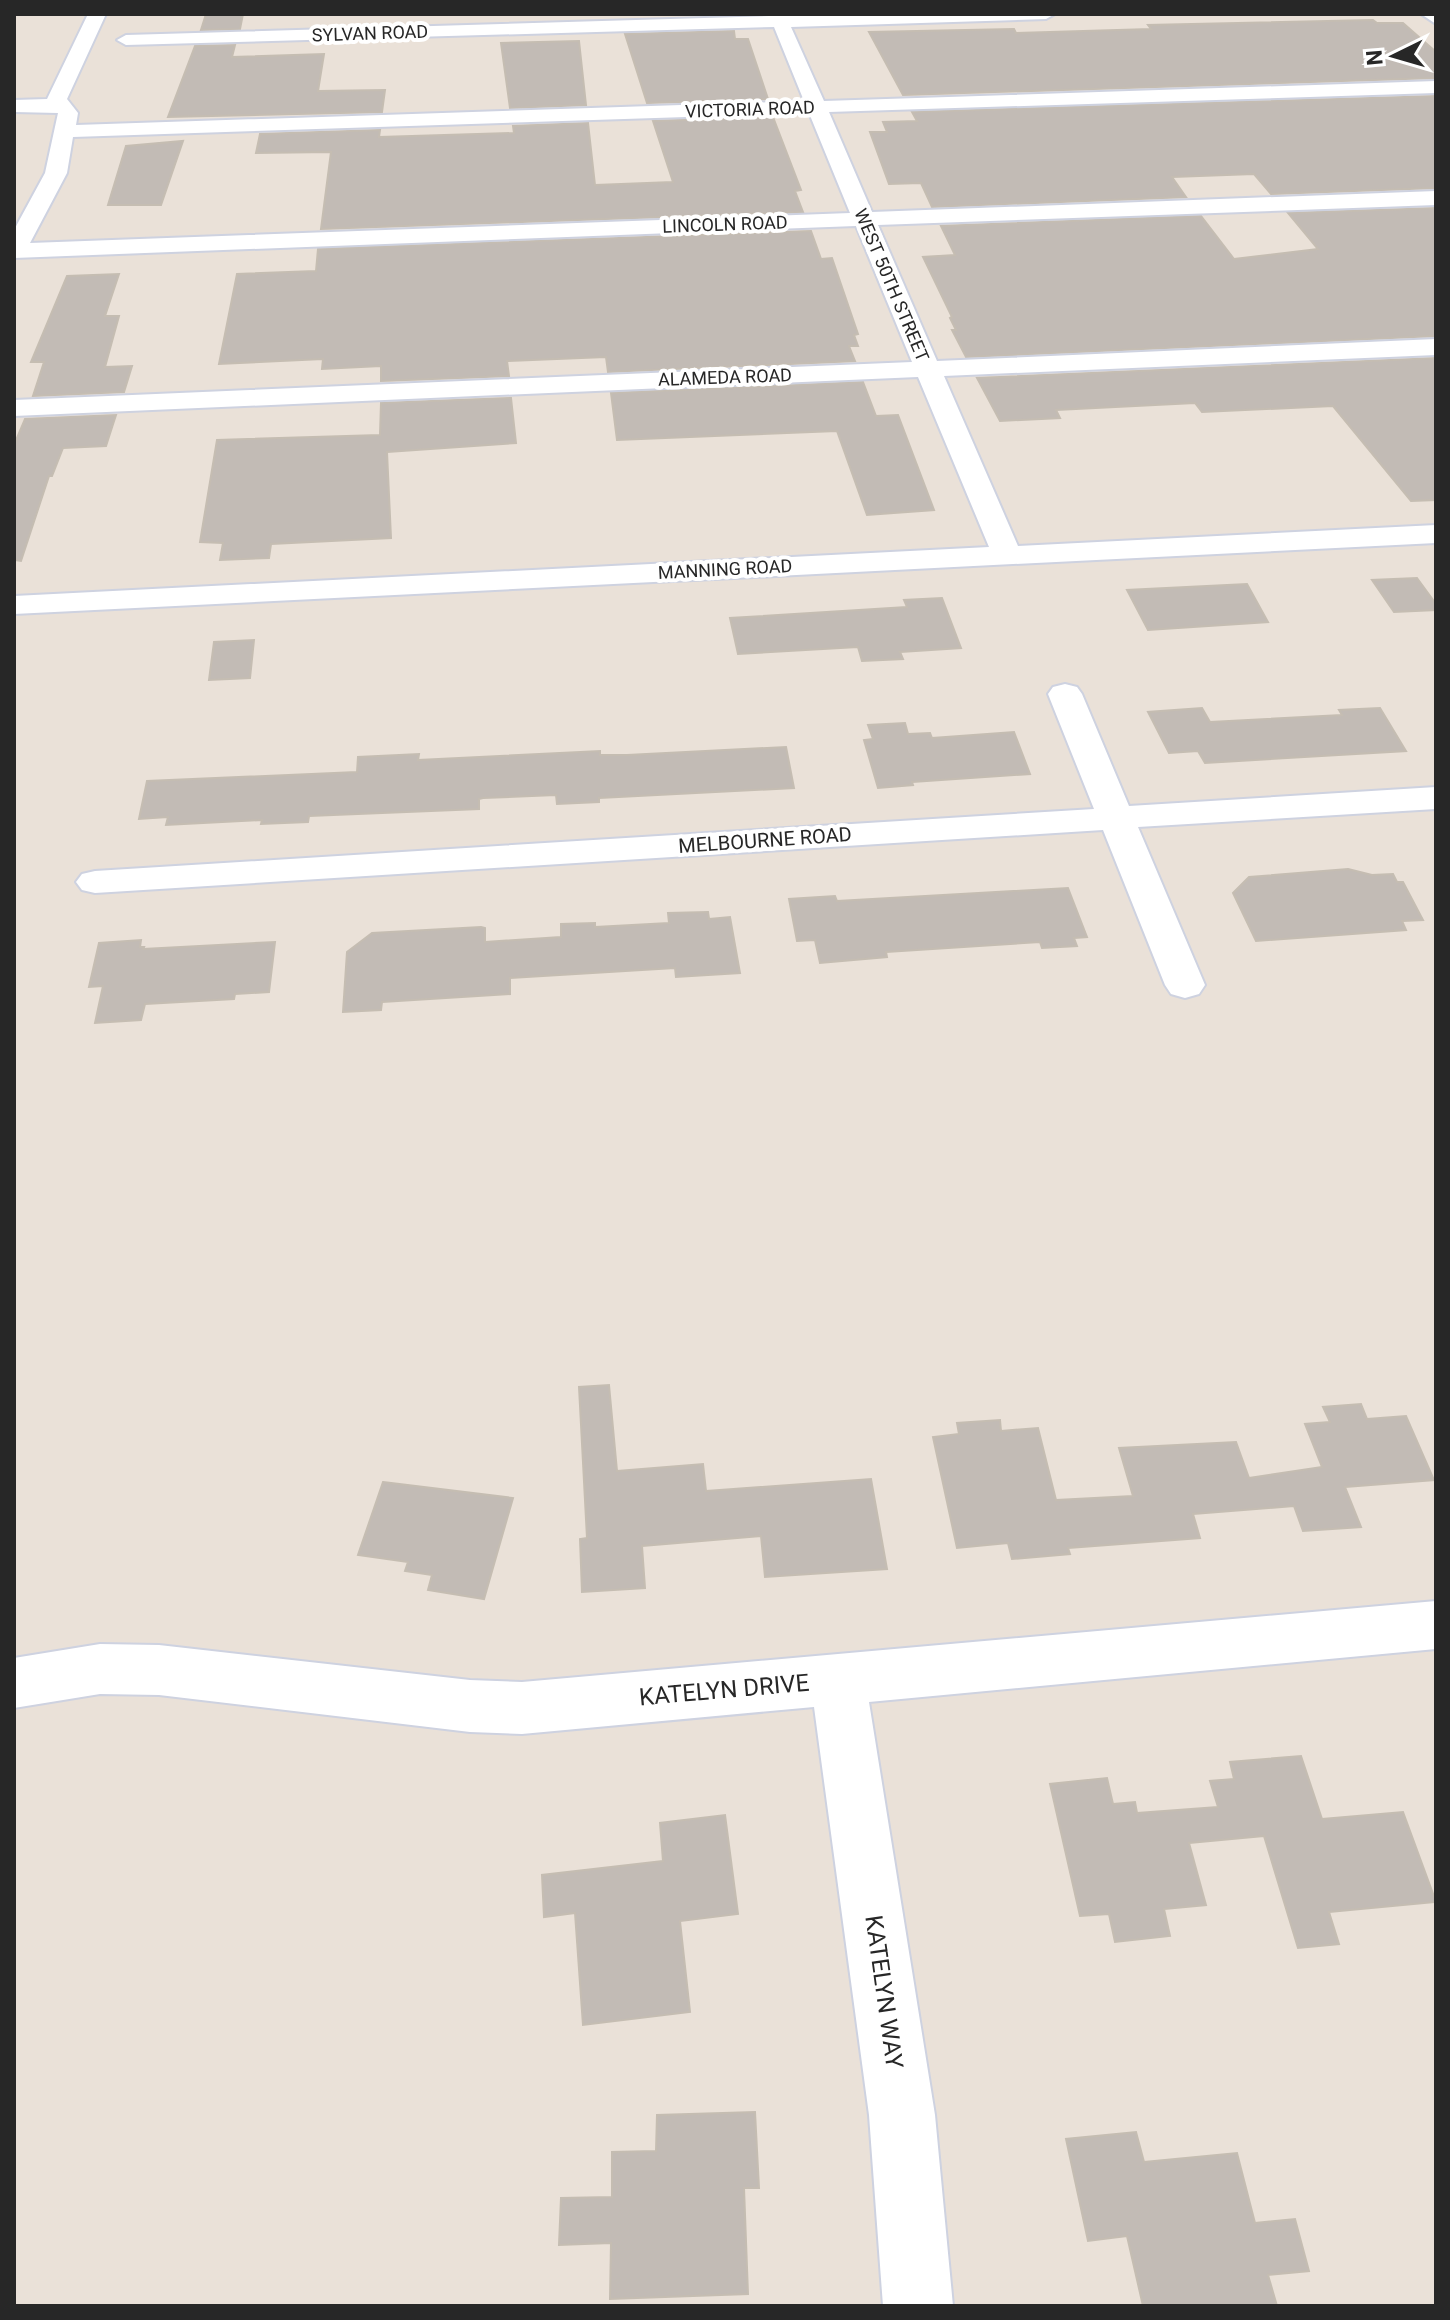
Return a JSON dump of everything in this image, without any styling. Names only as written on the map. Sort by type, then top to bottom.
[{"type":"street","points":[[14,250],[56,173],[68,114],[57,99],[97,14]]},
{"type":"street","points":[[109,56],[127,14]]},
{"type":"street","name":"SYLVAN ROAD","points":[[126,40],[449,22],[1046,14]]},
{"type":"street","points":[[1430,14],[1436,19]]},
{"type":"street","name":"WEST 50TH STREET","points":[[779,18],[1007,555]]},
{"type":"street","name":"VICTORIA ROAD","points":[[14,106],[68,114],[817,107],[1436,87]]},
{"type":"street","name":"LINCOLN ROAD","points":[[14,250],[1436,198]]},
{"type":"street","name":"ALAMEDA ROAD","points":[[14,408],[1436,347]]},
{"type":"street","name":"MANNING ROAD","points":[[14,605],[1436,534]]},
{"type":"street","points":[[1065,694],[1185,985]]},
{"type":"street","name":"MELBOURNE ROAD","points":[[95,882],[1436,798]]},
{"type":"street","name":"KATELYN DRIVE","points":[[14,1683],[100,1669],[159,1670],[470,1706],[522,1708],[1436,1625]]},
{"type":"street","name":"KATELYN WAY","points":[[838,1680],[902,2115],[918,2306]]},
{"type":"building","points":[[206,14],[243,14],[240,29],[201,30]]},
{"type":"building","points":[[1373,20],[1377,23],[1403,23],[1436,52],[1436,78],[903,95],[869,32],[1014,29],[1016,33],[1151,29],[1148,25]]},
{"type":"building","points":[[734,31],[735,39],[748,39],[768,99],[647,103],[625,34]]},
{"type":"building","points":[[579,41],[586,105],[510,108],[501,43]]},
{"type":"building","points":[[235,45],[232,57],[324,54],[318,91],[385,90],[382,112],[168,117],[195,46]]},
{"type":"building","points":[[1436,96],[1436,188],[1271,194],[1254,174],[1172,177],[1186,197],[932,207],[921,183],[889,184],[870,132],[887,132],[883,122],[917,121],[912,112]]},
{"type":"building","points":[[773,117],[801,190],[795,191],[803,212],[321,229],[331,152],[256,153],[260,134],[380,130],[379,137],[514,133],[513,126],[588,123],[595,185],[673,182],[653,121]]},
{"type":"building","points":[[183,141],[161,205],[108,205],[126,146]]},
{"type":"building","points":[[1436,208],[1436,336],[966,357],[952,330],[956,330],[952,317],[923,257],[955,255],[941,226],[1201,216],[1234,259],[1318,249],[1288,213]]},
{"type":"building","points":[[811,231],[821,259],[832,258],[858,334],[854,335],[858,346],[849,346],[855,361],[608,372],[606,357],[507,361],[509,376],[381,381],[381,366],[322,369],[323,359],[219,364],[237,274],[316,271],[318,249]]},
{"type":"building","points":[[119,274],[105,316],[119,316],[105,367],[132,366],[124,392],[33,396],[44,362],[31,362],[67,276]]},
{"type":"building","points":[[1436,358],[1436,500],[1411,501],[1333,406],[1202,412],[1195,403],[1056,410],[1060,418],[1000,421],[977,378]]},
{"type":"building","points":[[863,382],[876,416],[898,415],[934,510],[867,515],[837,431],[617,440],[611,393]]},
{"type":"building","points":[[511,398],[516,443],[387,452],[391,538],[271,544],[269,558],[220,560],[223,543],[200,542],[217,440],[380,435],[381,403]]},
{"type":"building","points":[[116,415],[106,446],[63,448],[52,476],[49,476],[21,561],[14,560],[14,445],[25,419]]},
{"type":"building","points":[[1417,578],[1436,604],[1436,610],[1394,612],[1372,580]]},
{"type":"building","points":[[1247,584],[1268,622],[1148,630],[1127,590]]},
{"type":"building","points":[[942,598],[961,648],[900,652],[903,659],[862,661],[858,647],[738,654],[730,618],[907,607],[904,600]]},
{"type":"building","points":[[254,640],[250,678],[209,680],[214,642]]},
{"type":"building","points":[[1202,708],[1210,722],[1342,715],[1339,710],[1380,708],[1406,751],[1205,763],[1198,751],[1169,753],[1148,712]]},
{"type":"building","points":[[905,723],[908,734],[930,733],[932,738],[1014,732],[1030,774],[912,782],[913,785],[878,788],[864,740],[873,739],[868,725]]},
{"type":"building","points":[[786,747],[794,788],[599,798],[599,802],[557,804],[556,795],[483,798],[479,799],[479,809],[309,816],[308,822],[261,824],[262,820],[166,825],[168,817],[139,819],[147,781],[357,772],[358,757],[419,754],[418,760],[600,751],[600,755],[627,755]]},
{"type":"building","points":[[1348,869],[1372,875],[1393,874],[1397,882],[1403,882],[1423,920],[1402,921],[1406,930],[1256,941],[1233,893],[1249,877]]},
{"type":"building","points":[[1068,888],[1087,937],[1074,938],[1077,946],[1042,948],[1040,942],[886,952],[887,957],[820,963],[815,940],[797,941],[789,899],[835,896],[837,901]]},
{"type":"building","points":[[708,912],[709,919],[730,917],[740,973],[676,977],[675,968],[510,978],[510,994],[382,1002],[381,1010],[343,1012],[347,952],[372,933],[481,927],[485,928],[485,942],[561,937],[561,924],[595,923],[595,927],[669,923],[668,913]]},
{"type":"building","points":[[141,940],[140,947],[143,949],[275,942],[269,992],[235,994],[234,999],[145,1004],[141,1020],[95,1023],[103,986],[89,987],[99,943]]},
{"type":"building","points":[[609,1385],[617,1471],[703,1464],[706,1491],[871,1479],[887,1569],[765,1577],[761,1536],[642,1546],[645,1588],[582,1592],[580,1539],[587,1538],[579,1387]]},
{"type":"building","points":[[1361,1404],[1367,1419],[1406,1416],[1434,1480],[1345,1487],[1361,1527],[1303,1531],[1294,1506],[1193,1514],[1200,1538],[1068,1548],[1070,1554],[1012,1559],[1008,1543],[957,1548],[933,1437],[959,1434],[957,1423],[1000,1420],[1001,1431],[1038,1428],[1056,1500],[1133,1496],[1119,1448],[1236,1442],[1249,1478],[1322,1467],[1305,1424],[1330,1422],[1323,1407]]},
{"type":"building","points":[[383,1482],[513,1498],[484,1599],[428,1590],[432,1575],[405,1571],[408,1562],[358,1555]]},
{"type":"building","points":[[1301,1756],[1322,1819],[1403,1812],[1436,1902],[1329,1912],[1339,1944],[1298,1948],[1264,1836],[1189,1843],[1206,1905],[1164,1909],[1170,1936],[1115,1942],[1109,1914],[1080,1916],[1050,1784],[1107,1778],[1113,1804],[1135,1802],[1137,1813],[1218,1807],[1210,1781],[1234,1779],[1230,1762]]},
{"type":"building","points":[[725,1815],[738,1914],[680,1921],[690,2012],[583,2025],[575,1913],[544,1917],[542,1875],[663,1861],[660,1823]]},
{"type":"building","points":[[755,2112],[759,2188],[744,2188],[748,2294],[610,2299],[611,2243],[559,2245],[561,2198],[612,2197],[612,2152],[656,2151],[657,2115]]},
{"type":"building","points":[[1136,2132],[1144,2162],[1237,2153],[1255,2223],[1295,2219],[1309,2271],[1268,2275],[1277,2306],[1143,2306],[1127,2236],[1088,2241],[1066,2139]]}]
